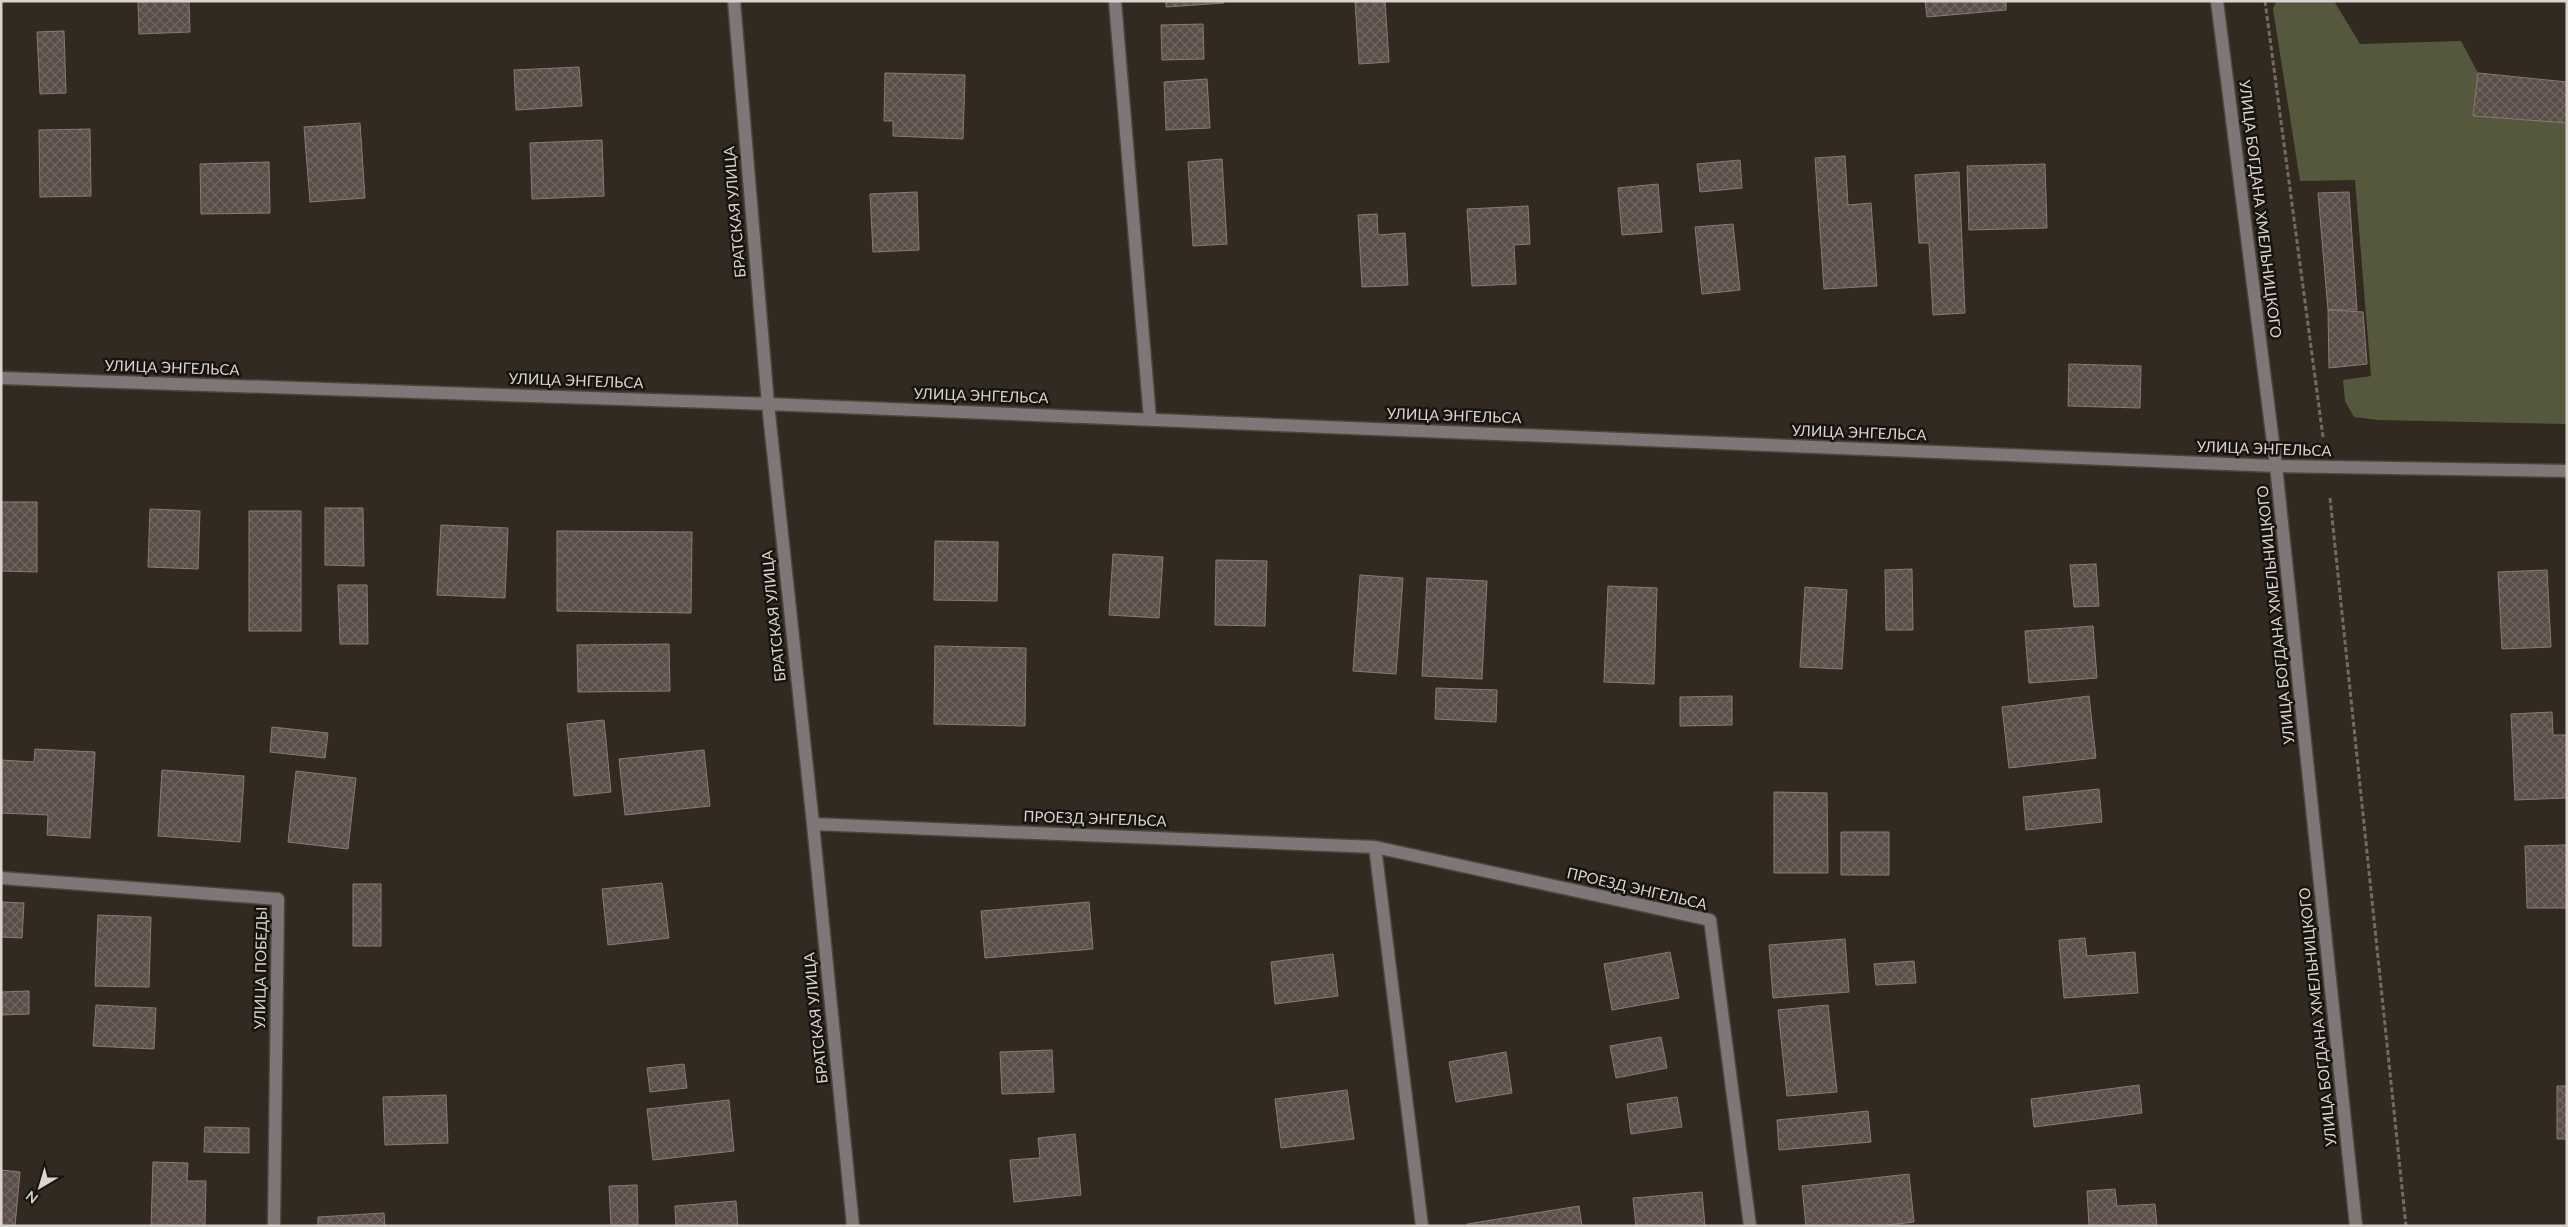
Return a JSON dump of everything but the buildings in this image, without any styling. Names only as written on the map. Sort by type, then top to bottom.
[{"type":"street","name":"БРАТСКАЯ УЛИЦА","points":[[734,1],[768,404],[813,824],[853,1226]]},
{"type":"street","points":[[1115,1],[1150,419]]},
{"type":"street","name":"УЛИЦА БОГДАНА ХМЕЛЬНИЦКОГО","points":[[2218,1],[2276,466],[2356,1226]]},
{"type":"street","name":"УЛИЦА ЭНГЕЛЬСА","points":[[1,378],[768,404],[2276,466],[2567,471]]},
{"type":"street","name":"ПРОЕЗД ЭНГЕЛЬСА","points":[[813,824],[1375,848],[1710,920],[1750,1226]]},
{"type":"street","points":[[1375,848],[1422,1226]]},
{"type":"street","name":"УЛИЦА ПОБЕДЫ","points":[[1,878],[278,899],[274,1226]]},
{"type":"path","points":[[2265,1],[2327,467],[2406,1226]]},
{"type":"green space","points":[[2276,1],[2334,1],[2360,44],[2461,41],[2478,73],[2473,116],[2567,123],[2567,424],[2378,420],[2354,417],[2345,401],[2343,380],[2371,376],[2355,180],[2300,181],[2273,9]]}]
